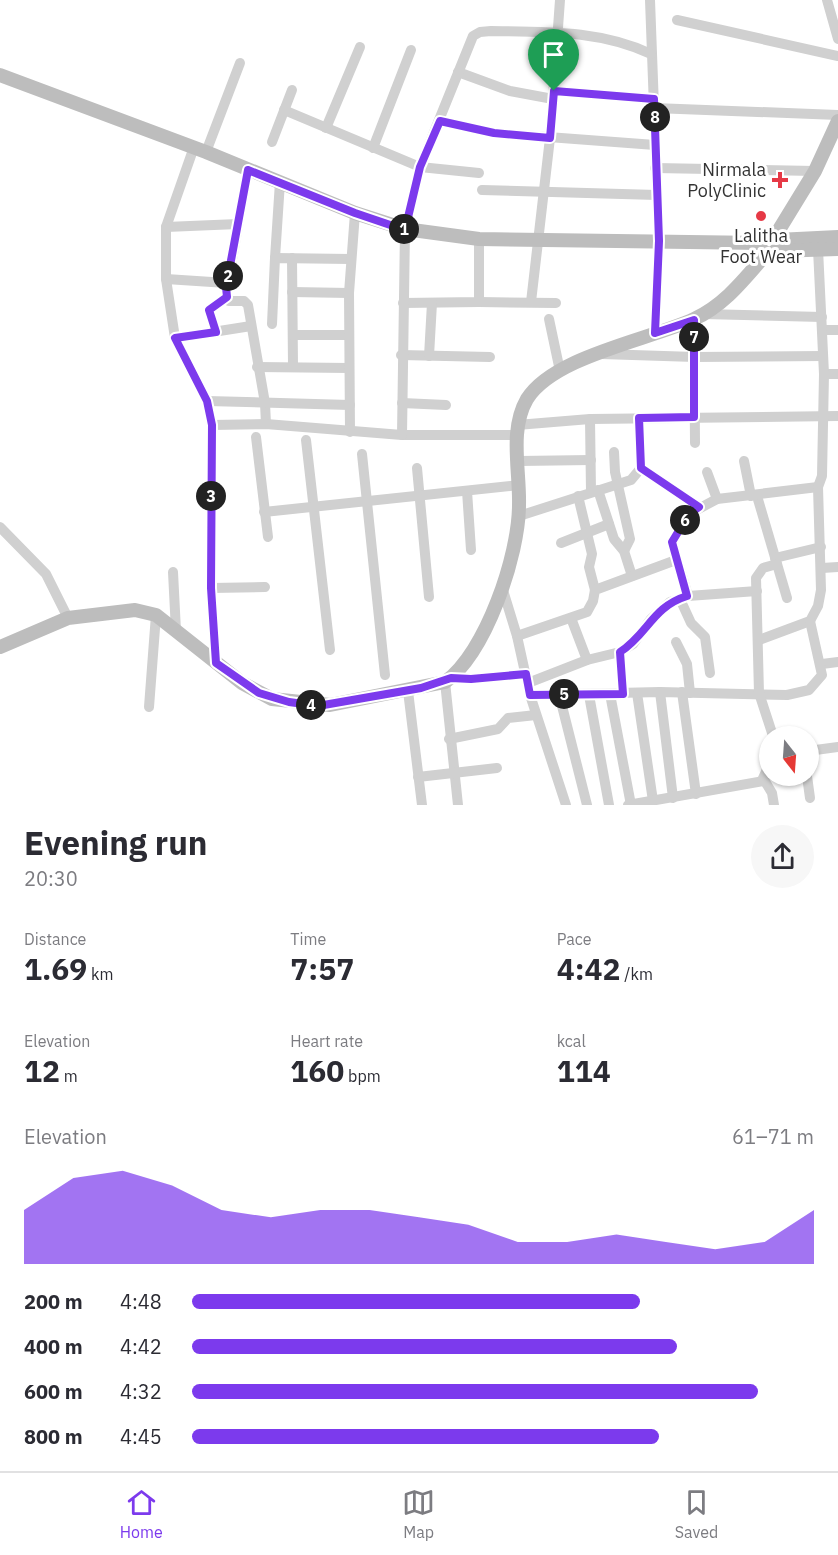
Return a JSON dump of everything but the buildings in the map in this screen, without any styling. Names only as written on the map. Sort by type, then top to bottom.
[{"type":"street","points":[[531,302],[550,138],[560,32],[560,0]]},
{"type":"street","points":[[650,0],[659,241],[655,333]]},
{"type":"street","points":[[832,4],[838,39]]},
{"type":"street","points":[[677,20],[838,56]]},
{"type":"street","points":[[402,435],[401,354],[405,230],[420,167],[472,36],[480,32],[560,32],[626,42],[651,54]]},
{"type":"street","points":[[326,128],[360,47]]},
{"type":"street","points":[[373,148],[411,50]]},
{"type":"street","points":[[216,663],[211,588],[212,425],[207,401],[175,338],[166,279],[166,227],[240,63]]},
{"type":"street","points":[[458,72],[510,91],[654,104],[838,115]]},
{"type":"street","points":[[0,75],[200,149],[355,213],[405,230],[479,239],[659,241],[838,249]]},
{"type":"street","points":[[272,142],[292,90]]},
{"type":"street","points":[[284,110],[420,167],[479,173]]},
{"type":"street","points":[[440,121],[494,133],[655,145]]},
{"type":"street","points":[[458,805],[449,739],[448,680],[481,636],[502,587],[519,516],[518,416],[534,390],[560,371],[596,354],[698,317],[727,298],[771,245],[815,171],[838,122]]},
{"type":"street","points":[[655,168],[815,171]]},
{"type":"street","points":[[248,170],[227,283],[227,297],[231,301],[247,303],[265,403],[266,424]]},
{"type":"street","points":[[272,324],[280,182]]},
{"type":"street","points":[[482,190],[657,195]]},
{"type":"street","points":[[350,432],[349,293],[355,213]]},
{"type":"street","points":[[166,227],[238,224]]},
{"type":"street","points":[[771,245],[838,237]]},
{"type":"street","points":[[479,239],[479,302]]},
{"type":"street","points":[[759,640],[810,621],[818,606],[822,547],[818,488],[822,476],[824,374],[818,249]]},
{"type":"street","points":[[275,258],[350,259]]},
{"type":"street","points":[[292,258],[293,366]]},
{"type":"street","points":[[166,279],[227,283]]},
{"type":"street","points":[[292,292],[349,293]]},
{"type":"street","points":[[216,332],[209,310],[227,297]]},
{"type":"street","points":[[403,303],[556,303]]},
{"type":"street","points":[[429,356],[432,303]]},
{"type":"street","points":[[698,317],[822,317]]},
{"type":"street","points":[[695,443],[695,357],[698,317]]},
{"type":"street","points":[[549,319],[560,371]]},
{"type":"street","points":[[175,338],[251,326]]},
{"type":"street","points":[[822,330],[838,330]]},
{"type":"street","points":[[292,335],[349,335]]},
{"type":"street","points":[[401,354],[490,357]]},
{"type":"street","points":[[596,354],[695,357],[823,356]]},
{"type":"street","points":[[257,367],[349,368]]},
{"type":"street","points":[[824,374],[838,374]]},
{"type":"street","points":[[207,401],[350,405]]},
{"type":"street","points":[[402,403],[446,405]]},
{"type":"street","points":[[212,425],[266,424],[402,435],[517,430],[590,418],[838,416]]},
{"type":"street","points":[[590,418],[594,491],[614,539],[624,551],[632,576]]},
{"type":"street","points":[[519,516],[631,480],[641,468],[639,418]]},
{"type":"street","points":[[256,437],[268,537]]},
{"type":"street","points":[[306,440],[330,650]]},
{"type":"street","points":[[614,452],[618,485],[630,539],[624,551]]},
{"type":"street","points":[[362,454],[385,675]]},
{"type":"street","points":[[519,461],[591,460]]},
{"type":"street","points":[[744,461],[787,598]]},
{"type":"street","points":[[417,468],[429,597]]},
{"type":"street","points":[[641,468],[699,507]]},
{"type":"street","points":[[707,472],[717,499]]},
{"type":"street","points":[[264,512],[519,485]]},
{"type":"street","points":[[710,673],[705,637],[691,623],[672,542],[689,514],[717,499],[818,488]]},
{"type":"street","points":[[467,491],[471,550]]},
{"type":"street","points":[[517,636],[587,612],[593,602],[595,590],[589,567],[591,554],[578,496]]},
{"type":"street","points":[[561,543],[609,524]]},
{"type":"street","points":[[0,527],[46,574],[68,618]]},
{"type":"street","points":[[770,726],[759,693],[758,572],[776,561],[822,547]]},
{"type":"street","points":[[595,590],[676,560]]},
{"type":"street","points":[[822,568],[838,567]]},
{"type":"street","points":[[173,572],[176,631]]},
{"type":"street","points":[[211,588],[265,587]]},
{"type":"street","points":[[502,587],[517,636],[536,716],[566,805]]},
{"type":"street","points":[[0,647],[68,618],[115,610],[135,610],[156,615],[216,663],[259,693],[289,702],[330,705],[408,691],[448,680],[527,679],[620,652],[633,644],[659,610],[684,598],[757,591]]},
{"type":"street","points":[[149,706],[156,615]]},
{"type":"street","points":[[571,618],[587,660]]},
{"type":"street","points":[[530,695],[660,692],[787,695],[809,690],[822,675],[822,664],[810,621]]},
{"type":"street","points":[[676,642],[687,664],[686,693],[696,794]]},
{"type":"street","points":[[620,652],[623,694]]},
{"type":"street","points":[[822,664],[838,662]]},
{"type":"street","points":[[408,691],[422,805]]},
{"type":"street","points":[[660,692],[673,798]]},
{"type":"street","points":[[559,693],[586,805]]},
{"type":"street","points":[[638,693],[653,801]]},
{"type":"street","points":[[610,694],[630,805],[759,782]]},
{"type":"street","points":[[589,695],[609,805]]},
{"type":"street","points":[[449,739],[498,729],[508,718],[536,716]]},
{"type":"street","points":[[819,750],[838,747]]},
{"type":"street","points":[[418,777],[453,775],[497,768]]},
{"type":"street","points":[[767,786],[772,794],[774,805]]},
{"type":"street","points":[[808,786],[810,798]]},
{"type":"place","name":"Nirmala PolyClinic","points":[[780,180]]},
{"type":"place","name":"Lalitha Foot Wear","points":[[761,216]]},
{"type":"route","points":[[554,91],[654,99],[659,241],[655,333],[694,320],[694,417],[639,418],[641,468],[699,507],[689,514],[672,542],[672,549],[687,596],[670,602],[659,610],[633,644],[620,652],[623,694],[530,695],[526,674],[471,679],[451,678],[445,682],[408,691],[318,706],[272,699],[259,693],[216,663],[211,588],[212,425],[207,401],[175,338],[216,332],[209,310],[210,307],[227,297],[226,287],[248,170],[355,213],[405,230],[420,167],[440,121],[494,133],[550,138],[554,91]]}]
